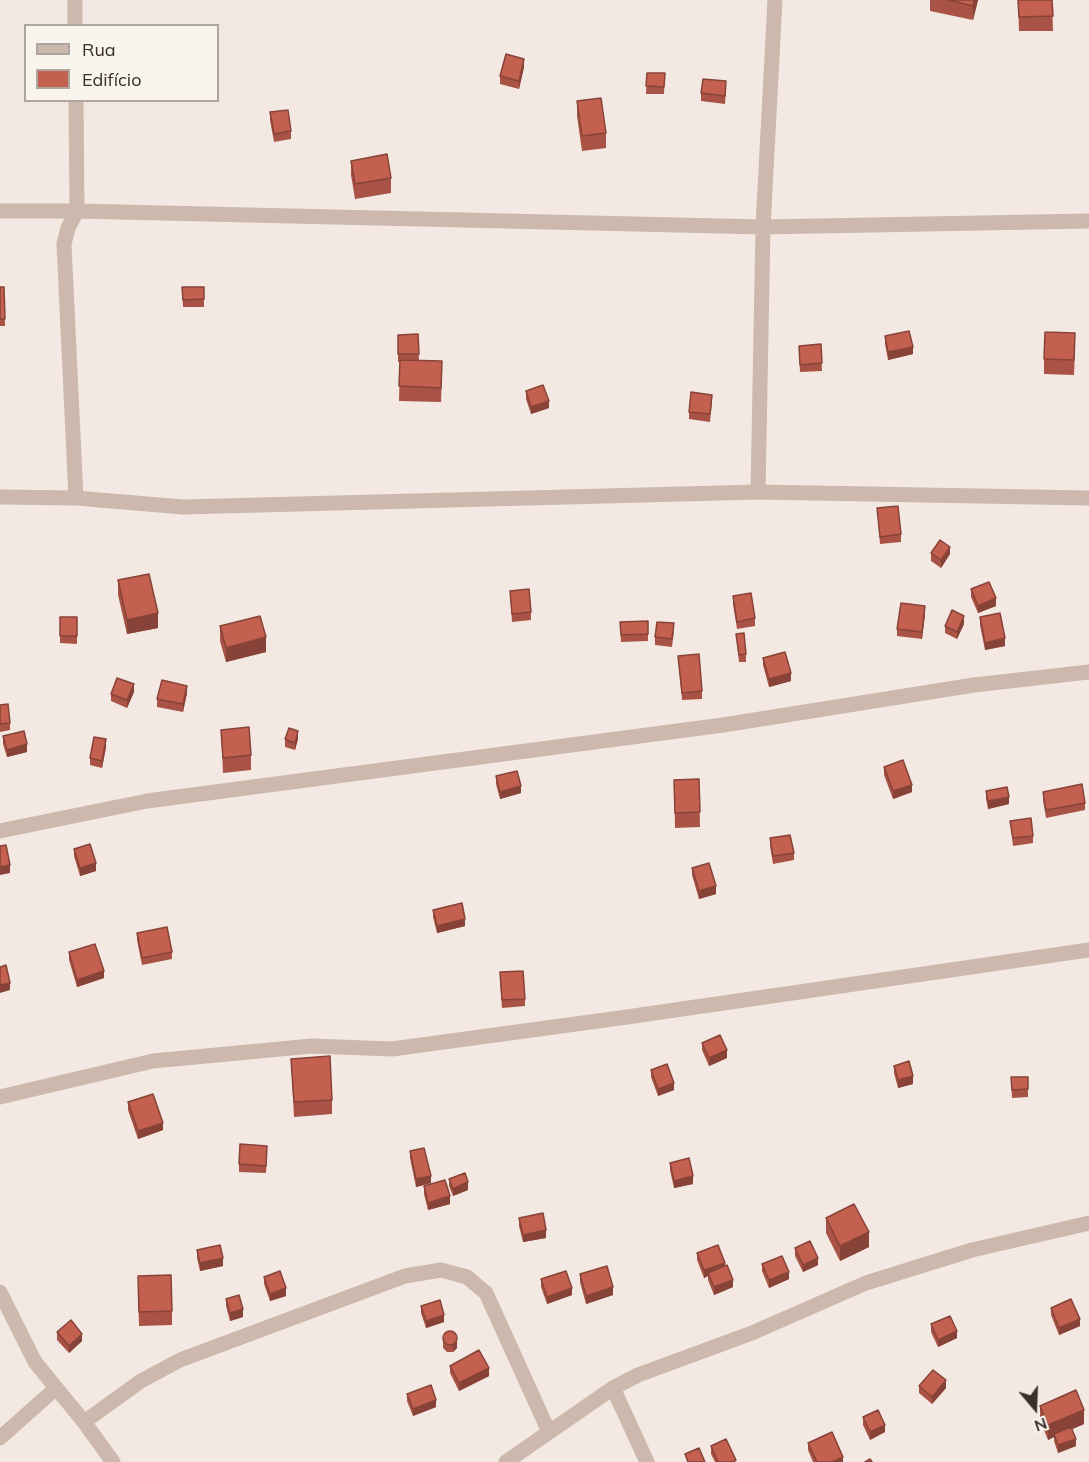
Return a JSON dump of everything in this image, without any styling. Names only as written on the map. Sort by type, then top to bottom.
[{"type":"street","points":[[75,0],[75,24]]},
{"type":"street","points":[[758,492],[763,227],[774,0]]},
{"type":"street","points":[[76,102],[77,211],[68,228],[64,244],[76,498]]},
{"type":"street","points":[[0,211],[763,227],[1089,221]]},
{"type":"street","points":[[0,498],[76,498],[183,507],[758,492],[1089,498]]},
{"type":"street","points":[[0,831],[147,801],[711,727],[974,685],[1089,672]]},
{"type":"street","points":[[0,1097],[153,1061],[312,1046],[392,1049],[1089,950]]},
{"type":"street","points":[[506,1462],[613,1388],[638,1375],[784,1320],[866,1283],[972,1250],[1089,1223]]},
{"type":"street","points":[[84,1422],[141,1381],[180,1360],[405,1276],[441,1270],[467,1277],[486,1293],[549,1432]]},
{"type":"street","points":[[0,1292],[35,1362],[113,1462]]},
{"type":"street","points":[[613,1388],[647,1462]]},
{"type":"street","points":[[0,1438],[55,1389]]},
{"type":"building","points":[[948,0],[974,0],[973,6]]},
{"type":"building","points":[[1018,0],[1052,0],[1053,16],[1019,17]]},
{"type":"building","points":[[506,54],[524,59],[519,81],[500,76]]},
{"type":"building","points":[[647,73],[665,73],[664,87],[646,86]]},
{"type":"building","points":[[703,79],[726,81],[725,96],[701,93]]},
{"type":"building","points":[[601,98],[606,133],[582,136],[577,101]]},
{"type":"building","points":[[288,110],[291,131],[274,134],[270,112]]},
{"type":"building","points":[[387,154],[391,178],[355,184],[351,161]]},
{"type":"building","points":[[0,287],[4,287],[5,319],[0,319]]},
{"type":"building","points":[[182,287],[204,287],[204,299],[183,300]]},
{"type":"building","points":[[909,331],[913,347],[888,352],[885,336]]},
{"type":"building","points":[[1045,332],[1075,333],[1074,360],[1044,359]]},
{"type":"building","points":[[418,334],[419,354],[398,354],[398,335]]},
{"type":"building","points":[[821,344],[822,363],[800,365],[799,346]]},
{"type":"building","points":[[400,360],[442,361],[441,388],[399,386]]},
{"type":"building","points":[[543,385],[549,401],[531,407],[526,391]]},
{"type":"building","points":[[691,392],[712,395],[710,414],[689,412]]},
{"type":"building","points":[[898,506],[901,534],[880,537],[877,508]]},
{"type":"building","points":[[940,540],[950,547],[941,560],[931,553]]},
{"type":"building","points":[[149,574],[158,613],[127,620],[118,580]]},
{"type":"building","points":[[989,582],[996,598],[978,606],[971,589]]},
{"type":"building","points":[[529,589],[531,612],[512,614],[510,591]]},
{"type":"building","points":[[751,593],[755,618],[737,622],[733,596]]},
{"type":"building","points":[[901,603],[925,606],[922,632],[897,629]]},
{"type":"building","points":[[952,610],[964,616],[957,632],[945,626]]},
{"type":"building","points":[[1000,613],[1005,638],[985,643],[980,617]]},
{"type":"building","points":[[260,616],[266,637],[226,648],[220,626]]},
{"type":"building","points":[[60,617],[77,617],[77,636],[60,636]]},
{"type":"building","points":[[648,621],[648,634],[621,635],[620,622]]},
{"type":"building","points":[[657,622],[674,623],[672,639],[655,637]]},
{"type":"building","points":[[744,633],[746,654],[739,655],[736,634]]},
{"type":"building","points":[[785,652],[791,673],[769,679],[763,658]]},
{"type":"building","points":[[699,654],[702,691],[682,693],[678,656]]},
{"type":"building","points":[[117,678],[134,684],[127,700],[111,694]]},
{"type":"building","points":[[162,680],[187,686],[183,704],[157,699]]},
{"type":"building","points":[[8,704],[10,723],[0,724],[0,705]]},
{"type":"building","points":[[249,727],[251,755],[223,758],[221,730]]},
{"type":"building","points":[[289,728],[298,731],[295,743],[285,739]]},
{"type":"building","points":[[24,731],[27,744],[7,750],[3,736]]},
{"type":"building","points":[[94,737],[106,739],[102,761],[90,758]]},
{"type":"building","points":[[903,760],[912,785],[893,791],[884,767]]},
{"type":"building","points":[[517,771],[521,786],[500,792],[496,776]]},
{"type":"building","points":[[699,779],[700,812],[675,813],[674,780]]},
{"type":"building","points":[[1082,784],[1085,803],[1046,810],[1043,792]]},
{"type":"building","points":[[1007,787],[1009,797],[988,801],[986,791]]},
{"type":"building","points":[[1031,818],[1033,836],[1013,838],[1010,821]]},
{"type":"building","points":[[790,835],[794,853],[773,856],[770,838]]},
{"type":"building","points":[[90,844],[96,863],[80,868],[74,849]]},
{"type":"building","points":[[6,845],[10,865],[0,867],[0,846]]},
{"type":"building","points":[[709,863],[716,886],[699,891],[692,868]]},
{"type":"building","points":[[462,903],[465,919],[437,926],[433,910]]},
{"type":"building","points":[[167,927],[172,952],[142,958],[137,933]]},
{"type":"building","points":[[95,944],[104,971],[77,980],[69,952]]},
{"type":"building","points":[[6,965],[10,983],[0,985],[0,967]]},
{"type":"building","points":[[523,971],[525,999],[502,1000],[500,972]]},
{"type":"building","points":[[720,1035],[727,1050],[709,1058],[702,1043]]},
{"type":"building","points":[[330,1056],[332,1100],[294,1102],[291,1059]]},
{"type":"building","points":[[909,1061],[913,1076],[898,1080],[894,1066]]},
{"type":"building","points":[[667,1064],[674,1083],[658,1089],[651,1070]]},
{"type":"building","points":[[1011,1077],[1028,1077],[1028,1089],[1012,1090]]},
{"type":"building","points":[[153,1094],[163,1123],[138,1131],[128,1102]]},
{"type":"building","points":[[240,1144],[267,1146],[266,1166],[239,1164]]},
{"type":"building","points":[[424,1148],[431,1176],[416,1179],[410,1151]]},
{"type":"building","points":[[689,1158],[693,1176],[674,1181],[670,1163]]},
{"type":"building","points":[[465,1173],[468,1182],[453,1189],[449,1179]]},
{"type":"building","points":[[445,1180],[450,1196],[428,1203],[424,1186]]},
{"type":"building","points":[[854,1204],[869,1232],[840,1246],[826,1218]]},
{"type":"building","points":[[543,1213],[546,1230],[523,1235],[519,1218]]},
{"type":"building","points":[[810,1241],[818,1258],[803,1265],[795,1248]]},
{"type":"building","points":[[220,1245],[223,1258],[200,1263],[197,1250]]},
{"type":"building","points":[[718,1245],[725,1263],[704,1270],[697,1253]]},
{"type":"building","points":[[782,1256],[789,1272],[769,1280],[762,1264]]},
{"type":"building","points":[[727,1265],[733,1280],[714,1287],[708,1273]]},
{"type":"building","points":[[607,1266],[613,1287],[586,1296],[580,1274]]},
{"type":"building","points":[[280,1271],[286,1288],[270,1294],[264,1277]]},
{"type":"building","points":[[566,1271],[572,1288],[547,1297],[541,1279]]},
{"type":"building","points":[[171,1275],[172,1311],[139,1312],[138,1276]]},
{"type":"building","points":[[239,1295],[243,1309],[230,1313],[226,1299]]},
{"type":"building","points":[[1071,1299],[1080,1319],[1059,1328],[1051,1308]]},
{"type":"building","points":[[440,1300],[444,1315],[426,1321],[421,1306]]},
{"type":"building","points":[[950,1316],[957,1331],[938,1340],[931,1324]]},
{"type":"building","points":[[71,1320],[82,1334],[69,1346],[57,1332]]},
{"type":"building","points":[[447,1331],[453,1331],[457,1338],[453,1345],[447,1345],[443,1341],[443,1335]]},
{"type":"building","points":[[479,1350],[489,1368],[459,1383],[450,1366]]},
{"type":"building","points":[[933,1370],[946,1380],[932,1397],[919,1386]]},
{"type":"building","points":[[431,1385],[436,1400],[413,1409],[407,1394]]},
{"type":"building","points":[[1076,1390],[1084,1410],[1048,1425],[1040,1406]]},
{"type":"building","points":[[878,1410],[885,1425],[870,1432],[863,1417]]},
{"type":"building","points":[[1071,1427],[1076,1439],[1058,1445],[1054,1434]]},
{"type":"building","points":[[832,1432],[843,1457],[832,1462],[817,1462],[808,1443]]},
{"type":"building","points":[[726,1439],[736,1460],[718,1462],[711,1446]]},
{"type":"building","points":[[699,1448],[705,1462],[688,1462],[685,1454]]}]
